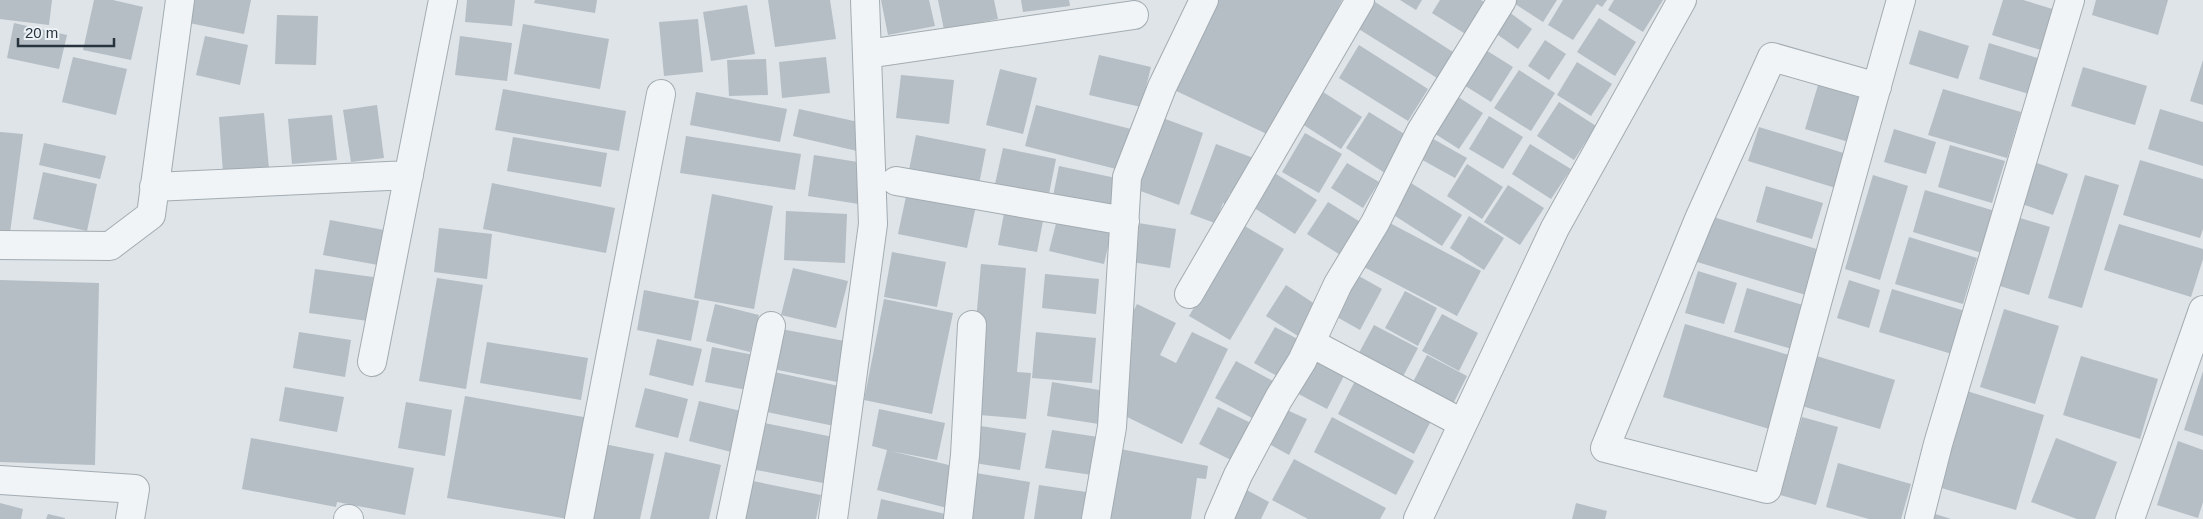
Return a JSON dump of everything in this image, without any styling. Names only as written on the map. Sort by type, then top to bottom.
[{"type":"street","points":[[0,245],[110,246],[150,215],[180,0]]},
{"type":"street","points":[[372,362],[443,0]]},
{"type":"street","points":[[833,519],[873,224],[865,0]]},
{"type":"street","points":[[1096,519],[1112,427],[1127,177],[1162,87],[1204,0]]},
{"type":"street","points":[[1189,294],[1360,0]]},
{"type":"street","points":[[1220,519],[1238,475],[1310,343],[1338,284],[1375,223],[1421,131],[1502,0]]},
{"type":"street","points":[[1418,519],[1554,228],[1682,0]]},
{"type":"street","points":[[1877,87],[1772,57],[1699,220],[1605,448],[1767,489],[1901,0]]},
{"type":"street","points":[[1919,519],[1938,444],[2070,0]]},
{"type":"street","points":[[867,54],[1134,15]]},
{"type":"street","points":[[579,519],[661,94]]},
{"type":"street","points":[[154,187],[409,175]]},
{"type":"street","points":[[896,181],[1124,221]]},
{"type":"street","points":[[2130,519],[2201,324]]},
{"type":"street","points":[[958,519],[965,455],[972,325]]},
{"type":"street","points":[[731,519],[771,326]]},
{"type":"street","points":[[1310,343],[1462,423]]},
{"type":"street","points":[[0,480],[135,489],[130,519]]},
{"type":"building","points":[[0,0],[52,0],[49,25],[0,19]]},
{"type":"building","points":[[94,0],[113,0],[143,7],[131,60],[83,50]]},
{"type":"building","points":[[194,0],[251,0],[244,34],[189,23]]},
{"type":"building","points":[[467,0],[515,0],[512,26],[465,22]]},
{"type":"building","points":[[535,0],[597,0],[595,13],[534,3]]},
{"type":"building","points":[[768,0],[830,0],[836,39],[775,47]]},
{"type":"building","points":[[881,0],[929,0],[935,26],[888,35]]},
{"type":"building","points":[[938,0],[994,0],[998,19],[944,30]]},
{"type":"building","points":[[1021,0],[1069,0],[1070,6],[1023,12]]},
{"type":"building","points":[[1211,0],[1342,0],[1275,138],[1168,87]]},
{"type":"building","points":[[1372,0],[1453,52],[1437,78],[1354,26]]},
{"type":"building","points":[[1400,0],[1422,0],[1416,10]]},
{"type":"building","points":[[1440,0],[1481,0],[1487,4],[1467,35],[1432,13]]},
{"type":"building","points":[[1513,0],[1557,0],[1543,22],[1512,2]]},
{"type":"building","points":[[1563,0],[1607,0],[1602,7],[1597,4],[1573,40],[1548,25]]},
{"type":"building","points":[[1614,0],[1663,0],[1643,32],[1608,10]]},
{"type":"building","points":[[2003,0],[2023,0],[2059,11],[2047,52],[1992,35]]},
{"type":"building","points":[[2096,0],[2168,0],[2158,35],[2092,15]]},
{"type":"building","points":[[747,5],[755,54],[711,61],[703,12]]},
{"type":"building","points":[[1505,9],[1532,29],[1518,49],[1491,30]]},
{"type":"building","points":[[277,15],[318,16],[316,65],[275,64]]},
{"type":"building","points":[[1599,18],[1636,42],[1615,76],[1577,52]]},
{"type":"building","points":[[698,19],[703,72],[664,76],[659,22]]},
{"type":"building","points":[[14,23],[67,35],[59,69],[7,58]]},
{"type":"building","points":[[523,24],[609,39],[600,89],[514,74]]},
{"type":"building","points":[[1919,30],[1969,46],[1958,79],[1909,64]]},
{"type":"building","points":[[205,36],[248,45],[240,85],[196,75]]},
{"type":"building","points":[[460,36],[512,43],[507,81],[455,75]]},
{"type":"building","points":[[1545,40],[1566,54],[1549,80],[1528,66]]},
{"type":"building","points":[[1989,43],[2047,61],[2036,96],[1979,79]]},
{"type":"building","points":[[1359,45],[1428,89],[1408,121],[1339,78]]},
{"type":"building","points":[[1481,47],[1513,67],[1491,102],[1459,82]]},
{"type":"building","points":[[1099,55],[1151,67],[1141,107],[1089,95]]},
{"type":"building","points":[[73,57],[127,69],[116,115],[62,102]]},
{"type":"building","points":[[826,57],[830,93],[782,98],[779,62]]},
{"type":"building","points":[[766,59],[768,95],[729,96],[727,60]]},
{"type":"building","points":[[2203,60],[2203,105],[2190,101]]},
{"type":"building","points":[[1577,62],[1612,84],[1591,116],[1557,95]]},
{"type":"building","points":[[2083,67],[2147,86],[2135,125],[2071,106]]},
{"type":"building","points":[[1000,69],[1037,78],[1023,134],[986,125]]},
{"type":"building","points":[[1519,70],[1555,93],[1531,131],[1494,108]]},
{"type":"building","points":[[901,75],[954,80],[949,124],[896,118]]},
{"type":"building","points":[[1818,85],[1865,99],[1852,143],[1805,129]]},
{"type":"building","points":[[503,89],[626,111],[619,151],[495,130]]},
{"type":"building","points":[[1943,89],[2021,112],[2007,158],[1928,135]]},
{"type":"building","points":[[1320,90],[1362,117],[1341,149],[1299,122]]},
{"type":"building","points":[[696,92],[787,109],[780,142],[690,125]]},
{"type":"building","points":[[1452,93],[1483,113],[1459,149],[1429,130]]},
{"type":"building","points":[[1559,102],[1596,126],[1574,160],[1537,136]]},
{"type":"building","points":[[377,105],[384,158],[351,162],[343,110]]},
{"type":"building","points":[[1036,105],[1131,129],[1120,170],[1025,146]]},
{"type":"building","points":[[799,109],[863,123],[857,151],[793,136]]},
{"type":"building","points":[[2160,109],[2203,122],[2203,166],[2148,149]]},
{"type":"building","points":[[1369,112],[1414,140],[1391,177],[1346,148]]},
{"type":"building","points":[[264,113],[269,169],[223,173],[219,117]]},
{"type":"building","points":[[332,115],[337,160],[292,164],[288,119]]},
{"type":"building","points":[[1489,116],[1523,137],[1503,169],[1469,149]]},
{"type":"building","points":[[1160,117],[1203,133],[1179,205],[1135,189]]},
{"type":"building","points":[[1759,127],[1850,155],[1839,189],[1748,161]]},
{"type":"building","points":[[1894,129],[1936,142],[1926,174],[1884,162]]},
{"type":"building","points":[[0,132],[23,134],[10,233],[0,231]]},
{"type":"building","points":[[1305,133],[1342,154],[1319,193],[1282,172]]},
{"type":"building","points":[[916,135],[986,149],[977,194],[907,180]]},
{"type":"building","points":[[686,136],[801,154],[795,190],[680,173]]},
{"type":"building","points":[[1428,136],[1467,158],[1455,178],[1417,157]]},
{"type":"building","points":[[513,137],[607,153],[601,187],[507,171]]},
{"type":"building","points":[[44,143],[106,156],[100,179],[39,165]]},
{"type":"building","points":[[1216,144],[1256,159],[1236,196],[1230,193],[1225,204],[1223,203],[1215,223],[1190,214]]},
{"type":"building","points":[[1530,144],[1571,169],[1551,199],[1512,174]]},
{"type":"building","points":[[1950,145],[2005,161],[1992,203],[1938,187]]},
{"type":"building","points":[[1003,148],[1056,159],[1047,204],[993,193]]},
{"type":"building","points":[[814,155],[864,163],[865,205],[808,196]]},
{"type":"building","points":[[2140,160],[2203,179],[2203,229],[2200,238],[2123,215]]},
{"type":"building","points":[[1347,163],[1379,182],[1363,208],[1331,188]]},
{"type":"building","points":[[2037,163],[2068,174],[2053,215],[2022,204]]},
{"type":"building","points":[[1467,164],[1503,187],[1482,219],[1447,196]]},
{"type":"building","points":[[1059,166],[1116,178],[1109,213],[1052,201]]},
{"type":"building","points":[[43,172],[97,184],[87,231],[33,219]]},
{"type":"building","points":[[1273,172],[1317,200],[1295,234],[1251,206]]},
{"type":"building","points":[[1873,175],[1908,186],[1880,280],[1845,269]]},
{"type":"building","points":[[2085,175],[2119,185],[2082,308],[2048,298]]},
{"type":"building","points":[[492,183],[615,208],[606,253],[483,229]]},
{"type":"building","points":[[1411,183],[1462,215],[1442,246],[1392,214]]},
{"type":"building","points":[[1508,185],[1544,208],[1520,245],[1484,222]]},
{"type":"building","points":[[1766,186],[1823,203],[1812,239],[1756,222]]},
{"type":"building","points":[[908,187],[977,201],[967,248],[898,234]]},
{"type":"building","points":[[1925,190],[1995,211],[1982,253],[1913,232]]},
{"type":"building","points":[[712,194],[773,206],[754,309],[694,298]]},
{"type":"building","points":[[1328,202],[1362,223],[1342,256],[1307,234]]},
{"type":"building","points":[[1005,208],[1044,216],[1037,252],[998,245]]},
{"type":"building","points":[[786,211],[847,214],[845,263],[784,260]]},
{"type":"building","points":[[1059,212],[1113,225],[1104,264],[1049,251]]},
{"type":"building","points":[[1707,215],[1823,251],[1809,296],[1694,261]]},
{"type":"building","points":[[2010,215],[2050,227],[2029,295],[1990,283]]},
{"type":"building","points":[[1469,216],[1504,238],[1484,270],[1450,248]]},
{"type":"building","points":[[330,220],[384,230],[378,265],[323,255]]},
{"type":"building","points":[[1386,221],[1481,271],[1457,316],[1362,266]]},
{"type":"building","points":[[1132,222],[1176,229],[1170,268],[1125,261]]},
{"type":"building","points":[[2119,224],[2203,249],[2203,259],[2191,297],[2104,270]]},
{"type":"building","points":[[1243,225],[1284,249],[1230,340],[1189,316]]},
{"type":"building","points":[[439,228],[492,234],[487,279],[434,272]]},
{"type":"building","points":[[1909,237],[1977,258],[1963,304],[1895,284]]},
{"type":"building","points":[[892,252],[946,262],[937,307],[884,297]]},
{"type":"building","points":[[981,264],[1026,268],[1017,372],[1031,373],[1026,419],[968,414]]},
{"type":"building","points":[[793,268],[848,281],[836,328],[781,315]]},
{"type":"building","points":[[315,269],[373,277],[368,321],[309,313]]},
{"type":"building","points":[[1350,271],[1382,289],[1360,330],[1328,312]]},
{"type":"building","points":[[1698,271],[1737,283],[1724,324],[1685,313]]},
{"type":"building","points":[[1045,274],[1099,279],[1096,314],[1042,308]]},
{"type":"building","points":[[437,278],[483,285],[466,389],[419,381]]},
{"type":"building","points":[[0,280],[99,283],[95,465],[0,462]]},
{"type":"building","points":[[1849,280],[1880,290],[1869,328],[1837,318]]},
{"type":"building","points":[[1286,285],[1318,306],[1298,336],[1266,316]]},
{"type":"building","points":[[1747,288],[1806,306],[1792,349],[1734,332]]},
{"type":"building","points":[[1892,289],[1965,311],[1952,354],[1879,332]]},
{"type":"building","points":[[644,290],[699,301],[691,341],[637,330]]},
{"type":"building","points":[[1405,291],[1437,308],[1418,346],[1385,328]]},
{"type":"building","points":[[884,299],[953,313],[932,414],[864,400]]},
{"type":"building","points":[[715,304],[759,315],[750,352],[706,341]]},
{"type":"building","points":[[1137,304],[1176,323],[1160,355],[1176,363],[1192,332],[1228,349],[1182,444],[1119,413],[1125,352],[1133,337],[1126,335],[1133,320],[1130,318]]},
{"type":"building","points":[[2004,309],[2059,326],[2035,404],[1980,387]]},
{"type":"building","points":[[1442,314],[1478,333],[1459,371],[1422,351]]},
{"type":"building","points":[[1685,324],[1799,358],[1776,431],[1663,397]]},
{"type":"building","points":[[1374,325],[1418,348],[1398,386],[1354,362]]},
{"type":"building","points":[[1275,327],[1305,343],[1284,380],[1254,363]]},
{"type":"building","points":[[781,329],[850,342],[842,383],[773,369]]},
{"type":"building","points":[[299,332],[351,340],[345,377],[293,368]]},
{"type":"building","points":[[1036,332],[1096,338],[1092,383],[1032,378]]},
{"type":"building","points":[[657,339],[702,349],[693,386],[649,375]]},
{"type":"building","points":[[487,342],[588,358],[581,400],[480,383]]},
{"type":"building","points":[[712,347],[754,355],[747,390],[705,382]]},
{"type":"building","points":[[1311,354],[1346,372],[1327,409],[1291,390]]},
{"type":"building","points":[[1810,354],[1895,380],[1880,429],[1795,404]]},
{"type":"building","points":[[1427,355],[1467,376],[1453,404],[1413,382]]},
{"type":"building","points":[[2081,356],[2158,379],[2140,439],[2063,415]]},
{"type":"building","points":[[1236,361],[1273,381],[1252,418],[1215,398]]},
{"type":"building","points":[[765,370],[848,388],[839,427],[757,410]]},
{"type":"building","points":[[2203,371],[2203,436],[2184,430]]},
{"type":"building","points":[[1357,377],[1433,417],[1414,454],[1338,414]]},
{"type":"building","points":[[1052,382],[1105,391],[1099,424],[1047,416]]},
{"type":"building","points":[[285,387],[344,397],[337,432],[279,421]]},
{"type":"building","points":[[645,388],[688,399],[678,438],[635,427]]},
{"type":"building","points":[[1967,391],[2044,415],[2016,510],[1938,487]]},
{"type":"building","points":[[465,396],[589,418],[568,519],[447,498]]},
{"type":"building","points":[[699,401],[745,412],[735,453],[689,441]]},
{"type":"building","points":[[406,402],[452,410],[445,456],[398,448]]},
{"type":"building","points":[[1218,407],[1253,424],[1233,461],[1199,444]]},
{"type":"building","points":[[1280,407],[1307,419],[1289,455],[1262,440]]},
{"type":"building","points":[[879,409],[945,423],[937,460],[891,451],[961,468],[951,509],[877,490],[887,450],[872,446]]},
{"type":"building","points":[[1332,417],[1414,461],[1396,495],[1314,452]]},
{"type":"building","points":[[1802,417],[1838,427],[1816,505],[1780,495]]},
{"type":"building","points":[[755,421],[833,437],[823,483],[746,468]]},
{"type":"building","points":[[974,425],[1026,433],[1020,470],[968,462]]},
{"type":"building","points":[[1052,430],[1098,437],[1092,475],[1045,468]]},
{"type":"building","points":[[251,438],[414,468],[405,515],[337,502],[336,507],[242,489]]},
{"type":"building","points":[[2056,438],[2117,462],[2095,519],[2077,519],[2031,502]]},
{"type":"building","points":[[2178,441],[2203,450],[2203,502],[2198,518],[2157,505]]},
{"type":"building","points":[[599,443],[654,454],[640,519],[584,519]]},
{"type":"building","points":[[1110,447],[1208,466],[1206,479],[1197,478],[1191,519],[1100,519]]},
{"type":"building","points":[[665,452],[721,465],[709,519],[650,519]]},
{"type":"building","points":[[1294,459],[1386,508],[1380,519],[1308,519],[1272,500]]},
{"type":"building","points":[[1838,463],[1911,484],[1901,519],[1869,519],[1826,507]]},
{"type":"building","points":[[970,472],[1030,482],[1024,519],[967,519]]},
{"type":"building","points":[[743,479],[821,495],[816,519],[735,519]]},
{"type":"building","points":[[1039,485],[1093,493],[1089,519],[1034,519]]},
{"type":"building","points":[[1243,488],[1269,502],[1261,519],[1229,519]]},
{"type":"building","points":[[881,499],[954,516],[953,519],[877,519]]},
{"type":"building","points":[[0,503],[23,509],[21,519],[0,519]]},
{"type":"building","points":[[1576,503],[1607,511],[1605,519],[1572,519]]},
{"type":"building","points":[[1929,512],[1951,519],[1927,519]]},
{"type":"building","points":[[48,514],[65,518],[65,519],[46,519]]}]
